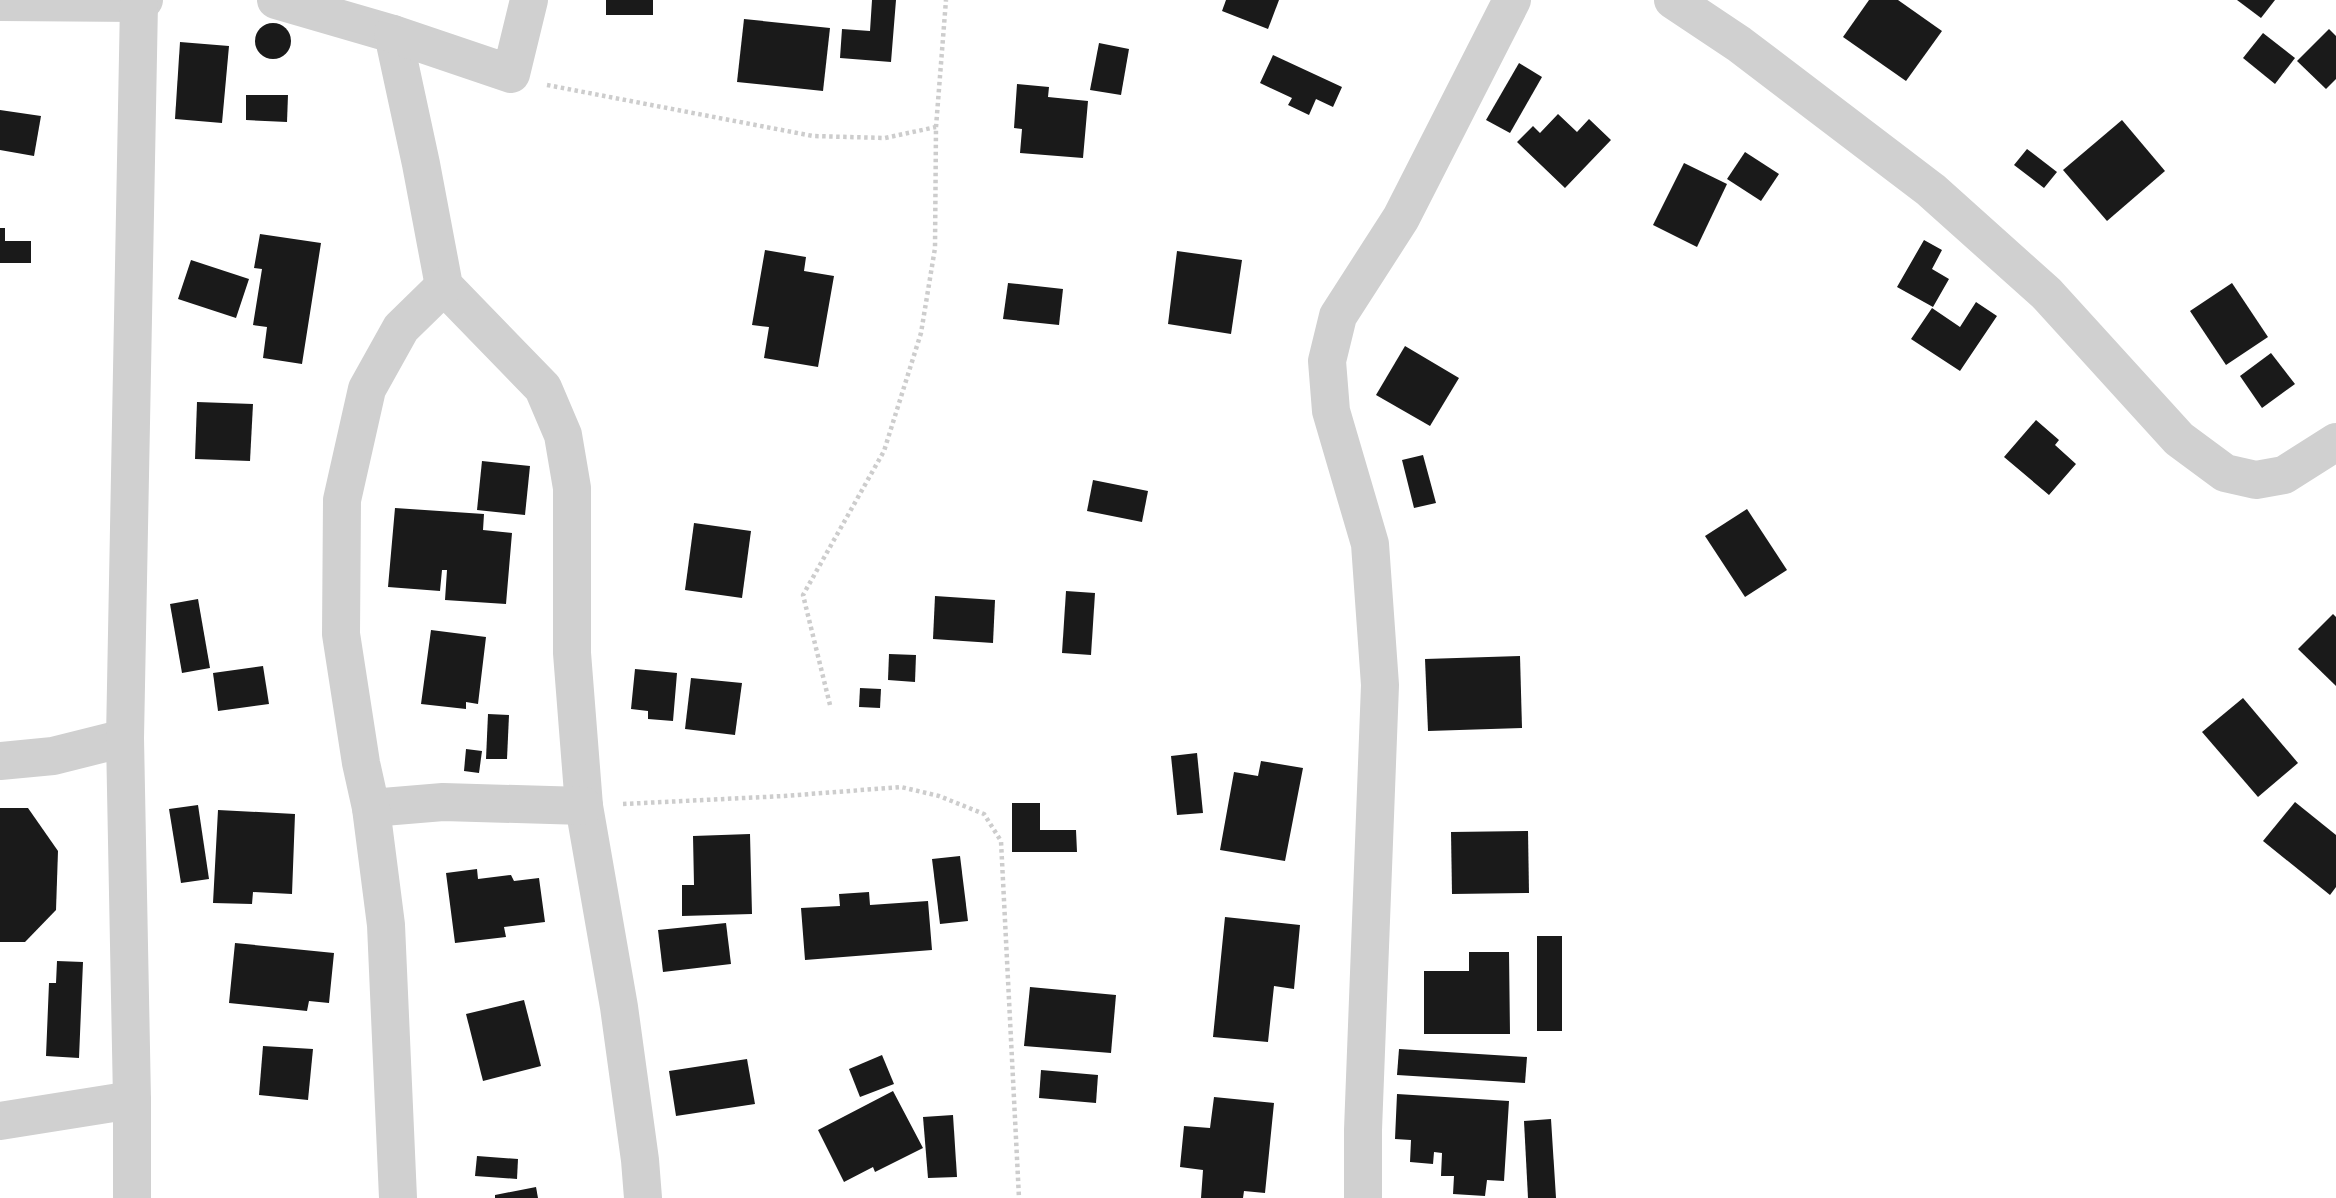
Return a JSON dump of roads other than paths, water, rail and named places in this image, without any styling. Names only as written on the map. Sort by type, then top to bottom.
[{"type":"street","points":[[276,0],[393,34],[511,74],[529,0]]},
{"type":"street","points":[[1363,1198],[1363,1130],[1380,685],[1370,544],[1331,411],[1327,361],[1338,316],[1401,218],[1512,0]]},
{"type":"street","points":[[1673,0],[1739,44],[1931,190],[2047,294],[2179,439],[2225,473],[2256,481],[2284,475],[2336,442]]},
{"type":"street","points":[[0,2],[142,2],[125,738],[132,1198]]},
{"type":"street","points":[[393,34],[444,286],[543,388],[563,435],[572,488],[572,653],[584,806],[619,1007],[643,1198]]},
{"type":"street","points":[[398,1198],[386,925],[371,808],[361,763],[341,634],[342,500],[367,388],[401,328],[444,286]]},
{"type":"street","points":[[0,761],[53,757],[125,738]]},
{"type":"street","points":[[371,808],[443,802],[584,806]]},
{"type":"street","points":[[0,1121],[132,1100]]}]
